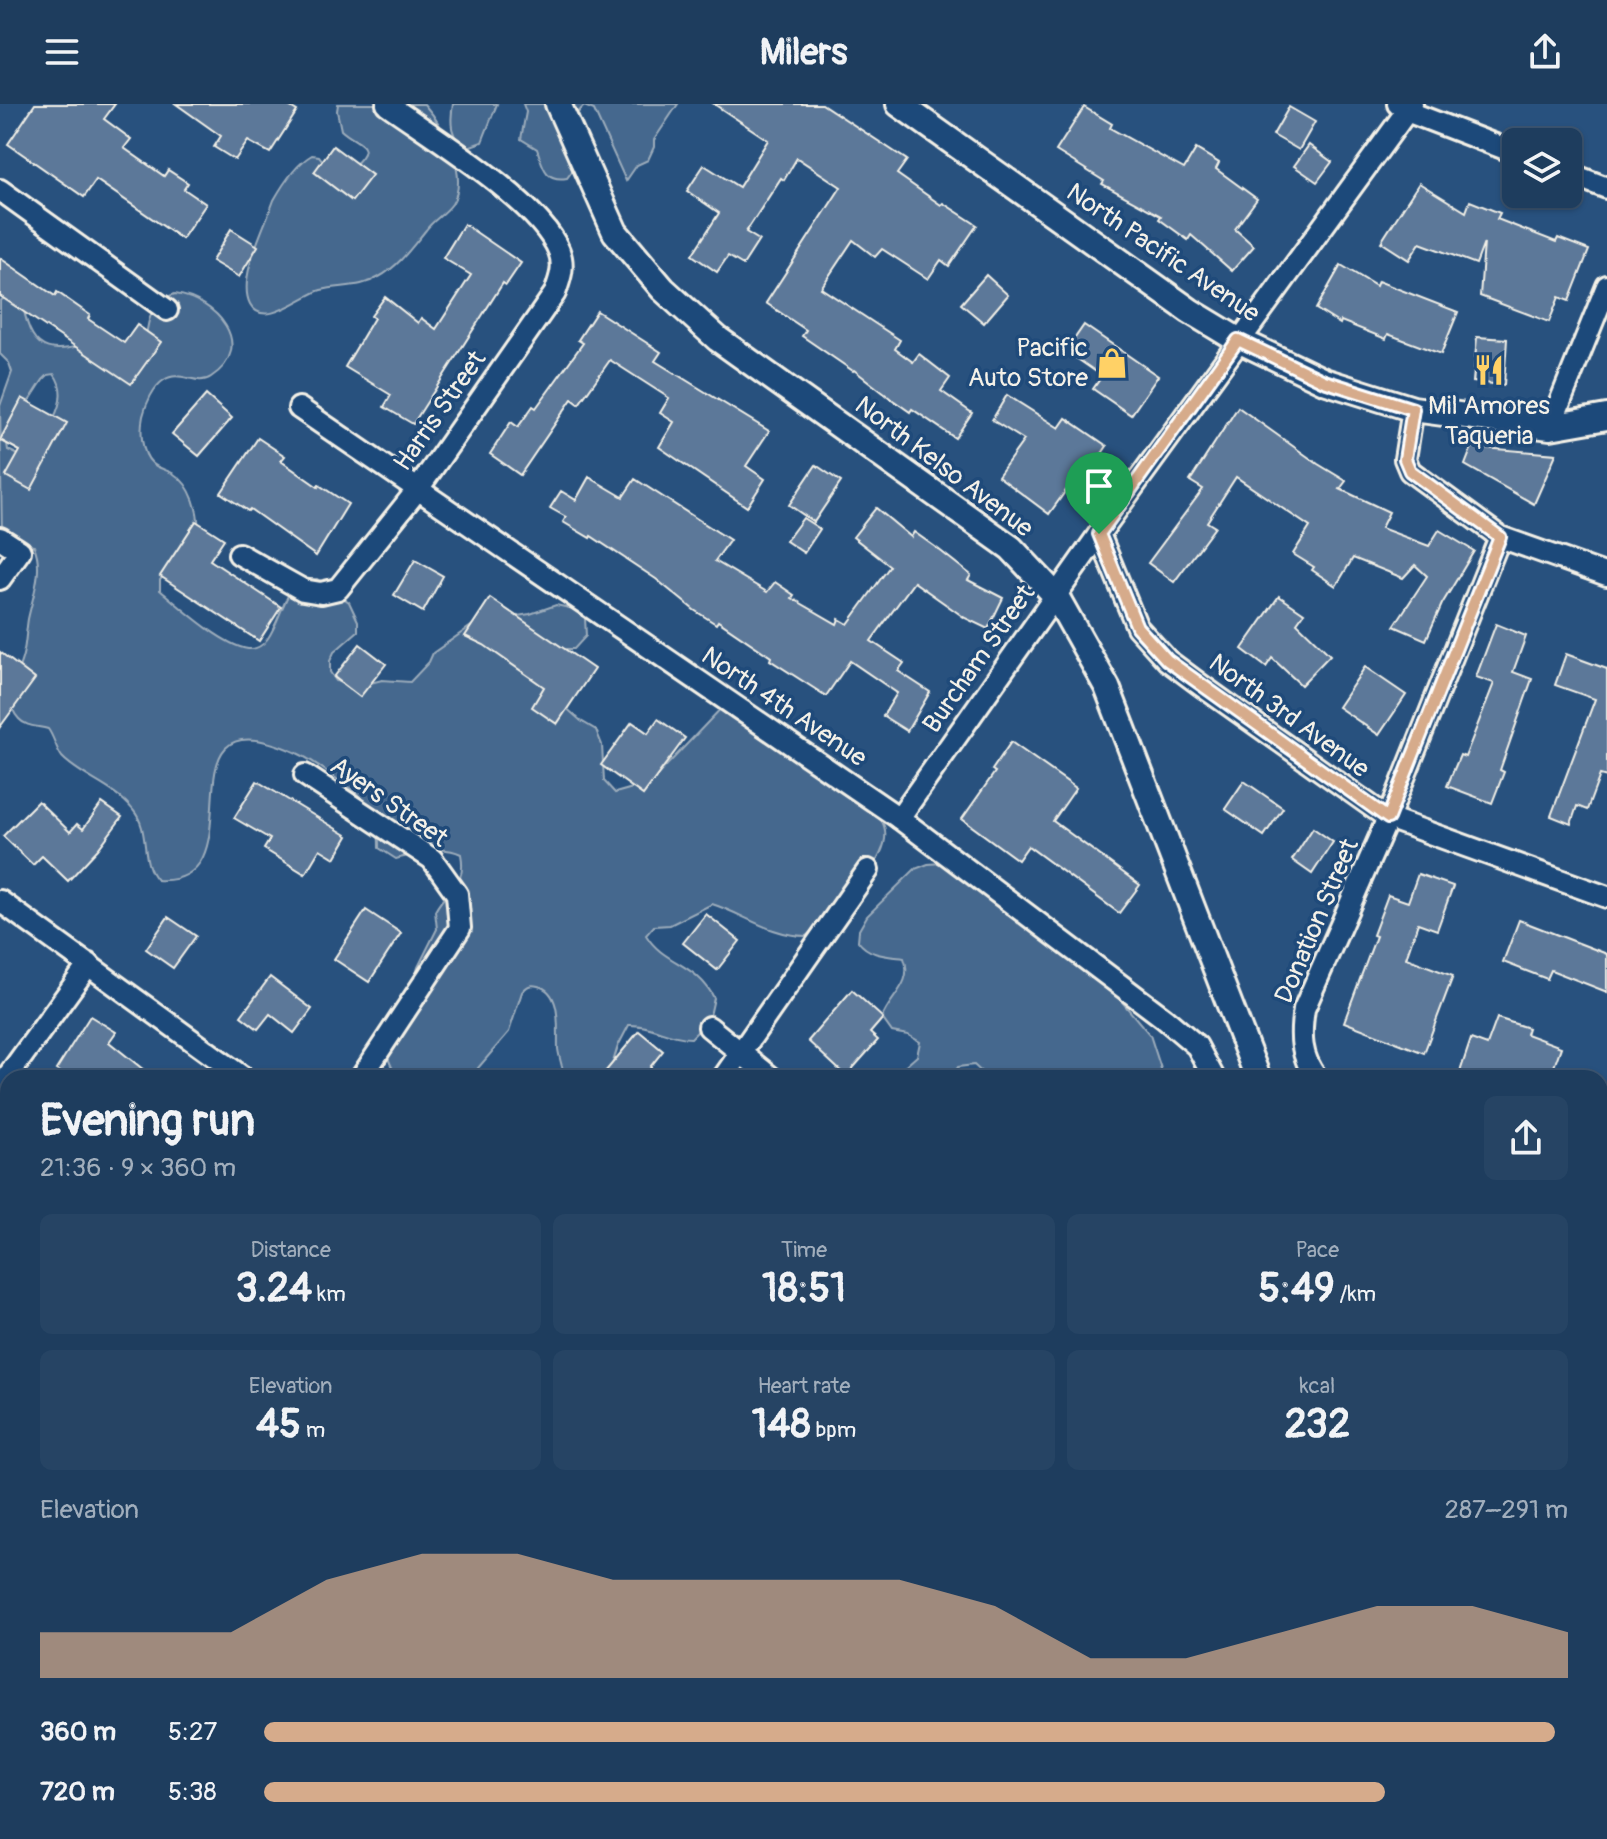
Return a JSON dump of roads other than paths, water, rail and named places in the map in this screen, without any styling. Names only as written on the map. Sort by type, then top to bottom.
[{"type":"street","name":"Harris Street","points":[[239,554],[303,590],[321,593],[338,589],[418,489],[555,293],[562,272],[561,254],[550,233],[523,205],[387,104]]},
{"type":"street","name":"North Kelso Avenue","points":[[558,104],[615,232],[663,289],[718,339],[1011,548],[1056,596],[1107,687],[1255,1070]]},
{"type":"street","name":"North Pacific Avenue","points":[[899,104],[1190,311],[1238,340],[1324,381],[1413,409],[1550,427],[1607,417]]},
{"type":"street","name":"Burcham Street","points":[[899,818],[1407,107]]},
{"type":"street","points":[[1407,107],[1502,147]]},
{"type":"street","points":[[1582,178],[1607,188]]},
{"type":"street","points":[[0,190],[167,310]]},
{"type":"street","points":[[1550,427],[1607,286]]},
{"type":"street","name":"North 4th Avenue","points":[[299,408],[899,818],[1164,1018],[1197,1046],[1210,1070]]},
{"type":"street","points":[[1413,409],[1405,459],[1410,471],[1500,537],[1607,575]]},
{"type":"street","name":"North 3rd Avenue","points":[[1099,534],[1137,627],[1167,660],[1388,818],[1607,897]]},
{"type":"street","name":"Donation Street","points":[[1311,1069],[1300,1035],[1304,1009],[1388,818],[1500,537]]},
{"type":"street","points":[[0,538],[20,551],[0,579]]},
{"type":"street","name":"Ayers Street","points":[[305,775],[432,859],[457,894],[460,928],[366,1070]]},
{"type":"street","points":[[729,1070],[868,870]]},
{"type":"street","points":[[0,901],[233,1070]]},
{"type":"street","points":[[12,1070],[89,964]]},
{"type":"street","points":[[709,1027],[762,1070]]},
{"type":"place","name":"Pacific Auto Store","points":[[1112,363]]},
{"type":"place","name":"Mil Amores Taqueria","points":[[1489,370]]}]
